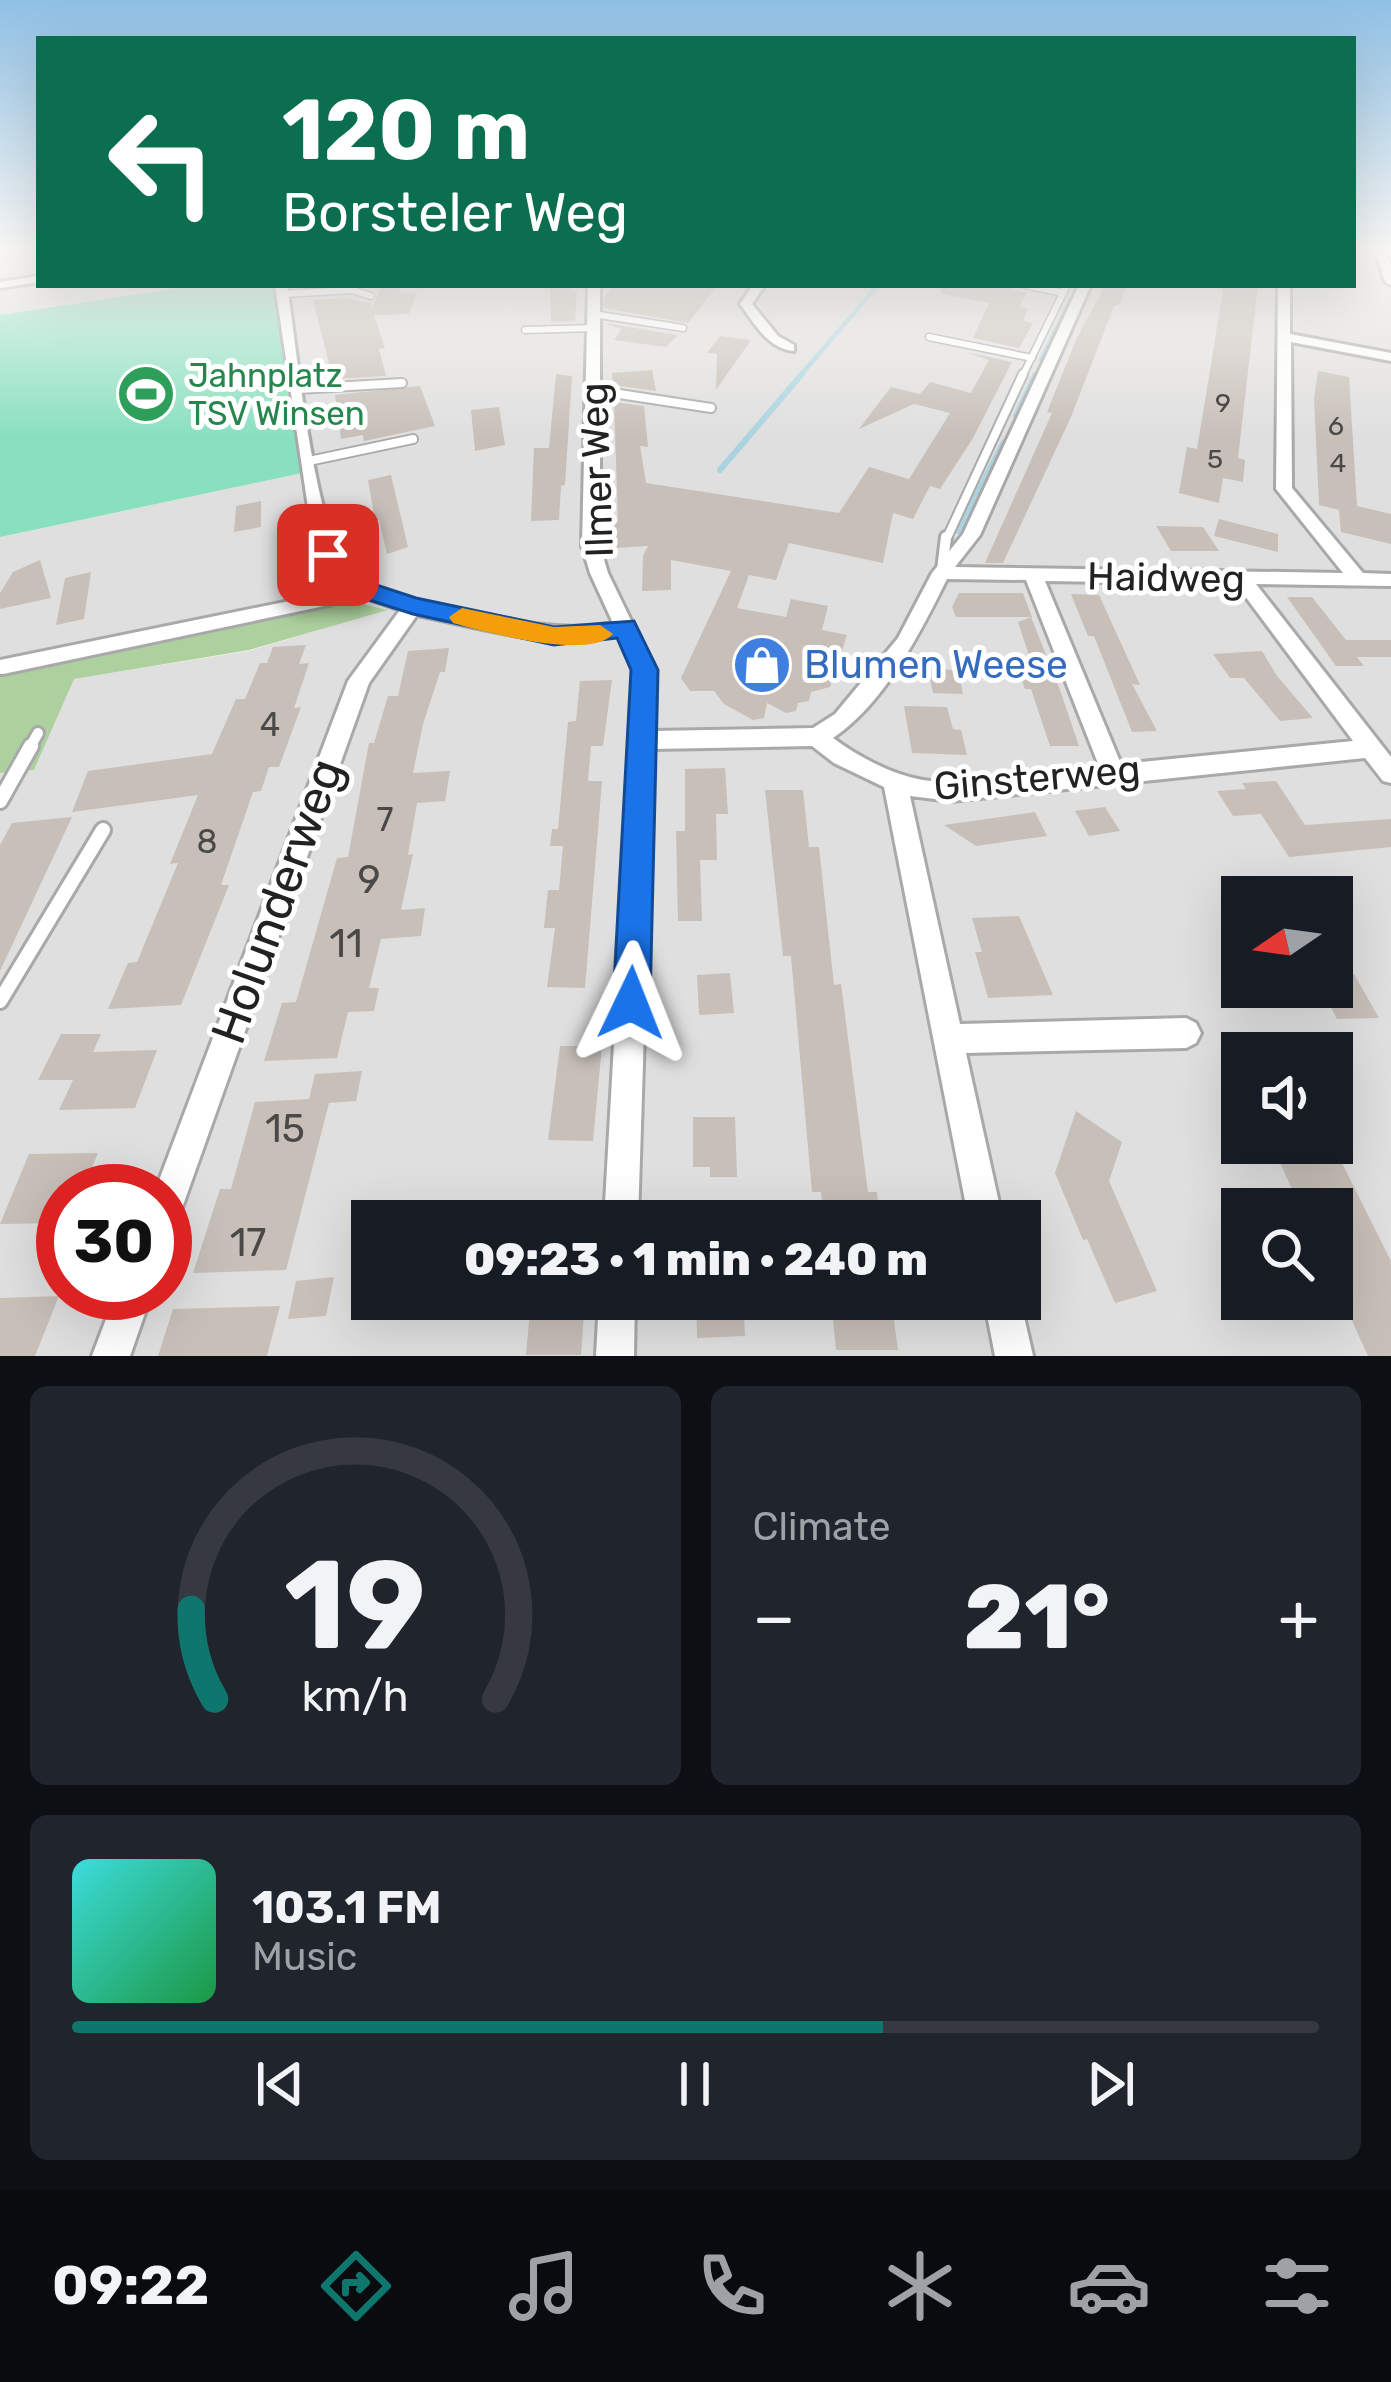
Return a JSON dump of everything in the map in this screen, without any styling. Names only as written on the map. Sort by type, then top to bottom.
[{"type":"street","points":[[285,311],[309,460],[328,555],[336,570],[356,587],[413,606],[554,636],[597,635],[625,627]]},
{"type":"street","name":"Ilmer Weg","points":[[593,311],[591,546],[645,670],[622,1200]]},
{"type":"street","points":[[751,311],[773,340],[789,348]]},
{"type":"street","points":[[643,740],[817,737],[842,720],[906,642],[941,573],[971,536],[1073,311]]},
{"type":"street","points":[[1284,311],[1284,489],[1358,580]]},
{"type":"street","points":[[1284,337],[1391,357]]},
{"type":"street","name":"Haidweg","points":[[941,573],[1391,580]]},
{"type":"street","points":[[1033,575],[1113,772]]},
{"type":"street","points":[[1242,579],[1391,774]]},
{"type":"street","points":[[3,667],[329,599],[356,587]]},
{"type":"street","name":"Holunderweg","points":[[181,1164],[359,681],[413,606]]},
{"type":"street","name":"Ginsterweg","points":[[817,737],[842,757],[921,790],[1372,748]]},
{"type":"street","points":[[895,781],[982,1200]]},
{"type":"street","points":[[948,1039],[1186,1034]]},
{"type":"street","points":[[111,1356],[124,1320]]},
{"type":"street","points":[[614,1356],[616,1320]]},
{"type":"street","points":[[1006,1320],[1014,1356]]},
{"type":"lane","points":[[941,573],[947,529],[1054,311]]},
{"type":"lane","points":[[525,330],[593,321],[682,328]]},
{"type":"lane","points":[[929,337],[1032,358]]},
{"type":"lane","points":[[298,388],[402,383]]},
{"type":"lane","points":[[592,390],[711,409]]},
{"type":"lane","points":[[309,460],[413,439]]},
{"type":"lane","points":[[0,801],[38,733]]},
{"type":"lane","points":[[0,1001],[103,830]]},
{"type":"shaded area","points":[[280,311],[1391,311],[1391,1356],[0,1356],[0,773],[34,770],[73,679],[249,651],[385,610],[339,599],[0,671],[0,537],[302,473]]},
{"type":"green space","name":"Jahnplatz TSV Winsen","points":[[280,311],[302,473],[0,537],[0,315]]},
{"type":"green space","points":[[339,599],[388,610],[249,650],[74,679],[34,770],[0,773],[0,671]]},
{"type":"building","points":[[316,311],[410,311],[374,315],[385,348],[379,349],[386,376],[333,379]]},
{"type":"building","points":[[551,311],[576,311],[575,321],[551,322]]},
{"type":"building","points":[[622,311],[697,311],[688,323]]},
{"type":"building","points":[[985,311],[1027,311],[1023,321],[1033,323],[1019,348],[973,338]]},
{"type":"building","points":[[1091,311],[1112,311],[1071,417],[1003,563],[985,563],[1052,413],[1047,412]]},
{"type":"building","points":[[1220,311],[1255,311],[1238,458],[1245,460],[1243,482],[1223,478],[1219,503],[1179,493],[1187,447],[1197,449]]},
{"type":"building","points":[[604,323],[678,335],[666,347],[614,340],[622,329]]},
{"type":"building","points":[[720,336],[751,340],[716,390],[717,354],[707,353]]},
{"type":"building","points":[[966,352],[1012,362],[940,489],[930,486],[913,519],[893,513],[883,563],[789,543],[776,580],[749,575],[737,608],[786,617],[791,599],[828,606],[822,630],[847,635],[830,687],[811,692],[809,701],[798,703],[796,711],[786,713],[767,703],[764,718],[753,720],[724,704],[714,691],[690,691],[681,678],[731,571],[671,560],[671,590],[642,591],[643,556],[648,546],[614,548],[613,523],[618,522],[614,402],[644,406],[648,447],[640,446],[646,483],[839,513],[869,467],[909,479],[950,413],[914,404],[859,429],[891,387],[920,394],[930,382],[971,393],[989,360]]},
{"type":"building","points":[[652,370],[656,391],[613,385],[612,373]]},
{"type":"building","points":[[1318,371],[1349,377],[1357,506],[1391,514],[1391,544],[1341,532],[1339,510],[1319,505],[1314,399]]},
{"type":"building","points":[[556,374],[572,376],[565,485],[561,486],[559,520],[531,521],[534,448],[549,448]]},
{"type":"building","points":[[420,386],[435,426],[364,441],[363,435],[341,439],[335,395]]},
{"type":"building","points":[[499,407],[505,445],[475,451],[471,410]]},
{"type":"building","points":[[391,475],[408,547],[387,554],[368,480]]},
{"type":"building","points":[[261,501],[261,527],[234,532],[236,506]]},
{"type":"building","points":[[1219,519],[1278,534],[1278,552],[1214,536]]},
{"type":"building","points":[[1156,526],[1203,527],[1219,551],[1171,551]]},
{"type":"building","points":[[40,560],[51,598],[0,609],[0,593],[13,572]]},
{"type":"building","points":[[91,572],[84,619],[56,625],[65,578]]},
{"type":"building","points":[[959,593],[1023,593],[1032,617],[956,617],[952,607]]},
{"type":"building","points":[[1071,594],[1099,595],[1140,685],[1132,684],[1157,731],[1132,732],[1094,636],[1088,636]]},
{"type":"building","points":[[1287,597],[1312,597],[1346,640],[1391,640],[1391,657],[1357,657],[1364,666],[1336,666]]},
{"type":"building","points":[[1031,617],[1079,746],[1050,746],[1031,689],[1025,689],[1017,668],[1033,668],[1018,622]]},
{"type":"building","points":[[306,645],[299,664],[309,663],[294,708],[301,707],[279,767],[269,767],[261,791],[253,792],[221,885],[229,885],[181,1005],[108,1009],[128,963],[137,962],[178,863],[170,864],[198,795],[72,812],[88,771],[212,754],[236,699],[245,699],[260,663],[267,663],[273,647]]},
{"type":"building","points":[[449,648],[445,672],[440,672],[423,724],[413,773],[450,771],[445,801],[417,803],[401,910],[425,908],[421,936],[381,939],[369,988],[379,988],[374,1011],[348,1012],[337,1058],[264,1061],[282,1003],[296,1002],[337,858],[348,857],[369,743],[374,743],[388,696],[398,696],[408,651]]},
{"type":"building","points":[[1262,651],[1313,718],[1280,721],[1244,678],[1230,678],[1213,654]]},
{"type":"building","points":[[928,669],[958,670],[963,694],[933,693]]},
{"type":"building","points":[[612,680],[603,746],[591,746],[588,781],[602,781],[585,988],[547,987],[555,928],[544,928],[548,890],[559,890],[563,846],[550,846],[552,829],[558,829],[568,722],[576,721],[580,681]]},
{"type":"building","points":[[904,706],[947,707],[953,729],[961,730],[967,755],[912,753]]},
{"type":"building","points":[[725,768],[728,814],[716,814],[717,860],[700,860],[702,921],[678,921],[676,831],[685,831],[685,769]]},
{"type":"building","points":[[1276,781],[1305,825],[1391,819],[1391,847],[1289,857],[1261,814],[1233,816],[1217,791],[1246,789],[1242,783]]},
{"type":"building","points":[[765,790],[803,790],[809,847],[819,847],[834,985],[841,984],[868,1192],[877,1192],[878,1200],[822,1200],[821,1192],[812,1192],[791,956],[783,956]]},
{"type":"building","points":[[1105,807],[1120,831],[1089,836],[1075,811]]},
{"type":"building","points":[[1035,812],[1047,836],[976,846],[944,825]]},
{"type":"building","points":[[72,817],[0,971],[0,845],[12,823]]},
{"type":"building","points":[[1019,916],[1053,995],[988,998],[975,952],[982,952],[972,918]]},
{"type":"building","points":[[730,973],[734,1013],[699,1015],[697,975]]},
{"type":"building","points":[[1354,974],[1379,1018],[1337,1019],[1331,1008],[1353,1008]]},
{"type":"building","points":[[61,1034],[101,1034],[93,1052],[157,1050],[135,1108],[59,1110],[73,1080],[38,1080]]},
{"type":"building","points":[[560,1046],[602,1046],[593,1141],[548,1140]]},
{"type":"building","points":[[362,1071],[356,1101],[329,1103],[286,1270],[193,1273],[220,1189],[231,1189],[255,1102],[309,1099],[315,1074]]},
{"type":"building","points":[[1076,1111],[1122,1142],[1109,1181],[1157,1291],[1115,1303],[1087,1239],[1083,1240],[1055,1173]]},
{"type":"building","points":[[693,1117],[735,1117],[737,1177],[710,1177],[710,1167],[693,1167]]},
{"type":"building","points":[[98,1153],[93,1164],[36,1164],[36,1223],[0,1224],[29,1154]]},
{"type":"building","points":[[1281,1164],[1342,1164],[1391,1261],[1391,1356],[1368,1356],[1352,1320],[1353,1188],[1291,1188]]},
{"type":"building","points":[[334,1277],[326,1316],[288,1319],[296,1281]]},
{"type":"building","points":[[36,1297],[36,1320],[49,1320],[35,1356],[0,1356],[0,1298]]},
{"type":"building","points":[[280,1306],[267,1356],[158,1356],[169,1320],[192,1320],[192,1308]]},
{"type":"building","points":[[529,1320],[584,1320],[581,1355],[526,1355]]},
{"type":"building","points":[[697,1320],[744,1320],[745,1336],[697,1338]]},
{"type":"building","points":[[833,1320],[894,1320],[898,1350],[836,1350]]},
{"type":"waterway","points":[[799,377],[855,311]]},
{"type":"waterway","points":[[1041,360],[1065,311]]},
{"type":"waterway","points":[[720,470],[802,374]]},
{"type":"waterway","points":[[1016,416],[1035,375]]},
{"type":"waterway","points":[[958,531],[1004,442]]},
{"type":"slow traffic","points":[[462,617],[554,636],[600,634]]},
{"type":"place","name":"Jahnplatz TSV Winsen","points":[[146,394]]},
{"type":"place","name":"Blumen Weese","points":[[762,665]]},
{"type":"route","points":[[328,555],[336,570],[356,587],[413,606],[554,636],[597,635],[625,627],[645,670],[631,1003]]}]
